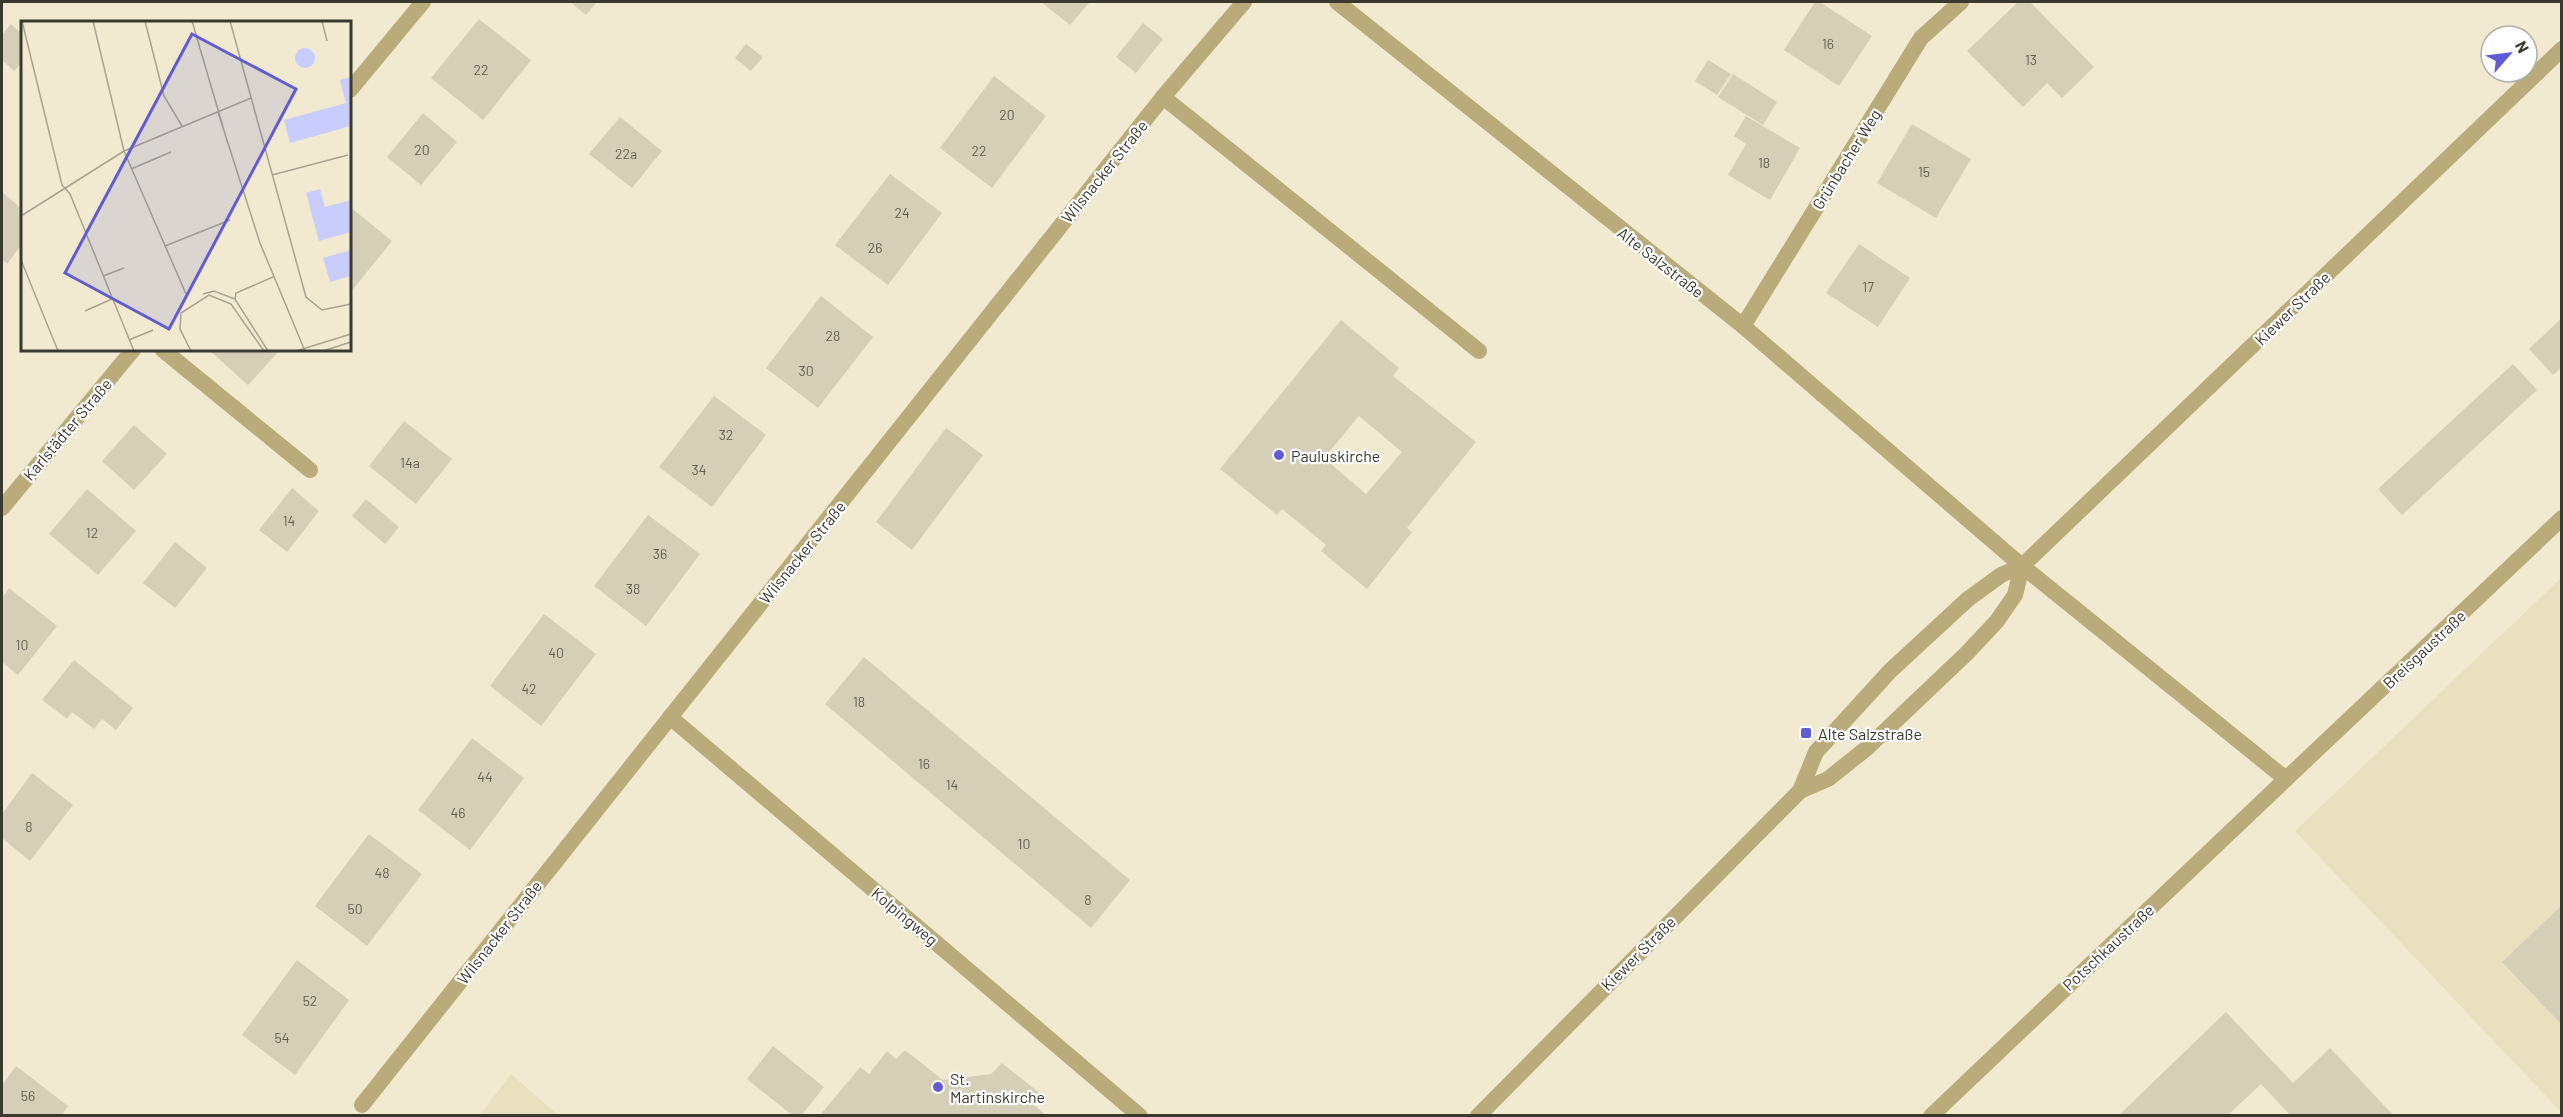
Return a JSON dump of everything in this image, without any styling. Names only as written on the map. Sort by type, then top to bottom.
[{"type":"street","points":[[351,89],[423,2]]},
{"type":"street","name":"Wilsnacker Straße","points":[[362,1105],[1163,97],[1244,2]]},
{"type":"street","name":"Alte Salzstraße","points":[[1337,2],[1743,326],[2022,566],[2286,779]]},
{"type":"street","name":"Grünbacher Weg","points":[[1743,326],[1921,38],[1961,2]]},
{"type":"street","name":"Kiewer Straße","points":[[1478,1116],[1800,790],[1816,752],[1890,671],[1968,599],[2001,575],[2022,566],[2562,49]]},
{"type":"street","points":[[1163,97],[1479,351]]},
{"type":"street","name":"Karlstädter Straße","points":[[2,508],[132,351]]},
{"type":"street","points":[[164,351],[310,470]]},
{"type":"street","name":"Breisgaustraße","points":[[2286,779],[2562,518]]},
{"type":"street","name":"Kiewer Straße","points":[[1800,790],[1828,779],[1859,754],[1966,654],[1997,621],[2015,595],[2022,566]]},
{"type":"street","name":"Kolpingweg","points":[[670,717],[1140,1116]]},
{"type":"street","name":"Potschkaustraße","points":[[1931,1116],[2286,779]]},
{"type":"shaded area","points":[[2561,578],[2561,1112],[2295,831]]},
{"type":"shaded area","points":[[511,1074],[558,1115],[480,1115]]},
{"type":"building","points":[[570,2],[597,2],[586,15]]},
{"type":"building","points":[[1041,2],[1090,2],[1070,25]]},
{"type":"building","points":[[1815,2],[1820,2],[1872,36],[1839,86],[1784,50]]},
{"type":"building","points":[[2018,2],[2030,2],[2094,67],[2062,98],[2047,83],[2023,107],[1967,51]]},
{"type":"building","points":[[479,19],[531,60],[483,120],[431,78]]},
{"type":"building","points":[[1143,23],[1163,39],[1136,73],[1116,57]]},
{"type":"building","points":[[11,24],[21,33],[21,63],[14,71],[2,60],[2,35]]},
{"type":"building","points":[[746,44],[763,57],[751,71],[735,58]]},
{"type":"building","points":[[1708,60],[1731,74],[1717,95],[1695,81]]},
{"type":"building","points":[[1733,74],[1777,102],[1763,125],[1718,97]]},
{"type":"building","points":[[994,76],[1046,116],[992,188],[940,148]]},
{"type":"building","points":[[423,113],[457,142],[421,185],[387,157]]},
{"type":"building","points":[[1746,116],[1800,148],[1770,200],[1728,175],[1746,144],[1734,136]]},
{"type":"building","points":[[620,117],[662,151],[632,188],[589,154]]},
{"type":"building","points":[[1912,124],[1971,159],[1936,218],[1877,183]]},
{"type":"building","points":[[890,174],[942,213],[888,285],[835,245]]},
{"type":"building","points":[[2,192],[21,208],[21,245],[7,264],[2,259]]},
{"type":"building","points":[[351,208],[392,241],[351,292]]},
{"type":"building","points":[[1859,244],[1910,278],[1878,327],[1826,293]]},
{"type":"building","points":[[821,296],[873,337],[818,408],[766,368]]},
{"type":"building","points":[[2562,318],[2562,367],[2553,375],[2529,349]]},
{"type":"building","name":"Pauluskirche","points":[[1341,320],[1399,368],[1393,376],[1476,442],[1407,528],[1412,532],[1367,589],[1321,551],[1326,545],[1282,509],[1277,515],[1220,469]],"holes":[[[1359,416],[1402,452],[1366,494],[1324,458]]]},
{"type":"building","points":[[210,351],[279,351],[248,385]]},
{"type":"building","points":[[2513,364],[2537,390],[2402,515],[2378,489]]},
{"type":"building","points":[[714,396],[766,435],[712,507],[659,467]]},
{"type":"building","points":[[404,421],[452,459],[416,504],[369,466]]},
{"type":"building","points":[[134,425],[167,454],[134,490],[102,461]]},
{"type":"building","points":[[946,428],[983,455],[912,550],[876,522]]},
{"type":"building","points":[[292,488],[319,511],[287,552],[259,530]]},
{"type":"building","points":[[87,489],[136,531],[98,575],[49,534]]},
{"type":"building","points":[[366,499],[399,527],[385,544],[352,516]]},
{"type":"building","points":[[648,515],[700,554],[646,626],[594,586]]},
{"type":"building","points":[[175,542],[207,568],[175,608],[143,583]]},
{"type":"building","points":[[9,588],[57,626],[18,675],[2,662],[2,598]]},
{"type":"building","points":[[544,614],[596,654],[541,726],[490,686]]},
{"type":"building","points":[[864,657],[1130,880],[1091,928],[825,704]]},
{"type":"building","points":[[74,660],[133,708],[116,730],[102,719],[94,729],[72,712],[67,719],[42,700]]},
{"type":"building","points":[[472,738],[524,778],[470,850],[418,810]]},
{"type":"building","points":[[32,773],[73,805],[30,861],[2,838],[2,814]]},
{"type":"building","points":[[369,834],[422,874],[367,946],[315,906]]},
{"type":"building","points":[[2562,905],[2562,1025],[2502,962]]},
{"type":"building","points":[[297,960],[349,1000],[295,1075],[242,1035]]},
{"type":"building","points":[[2226,1012],[2293,1083],[2330,1048],[2394,1116],[2291,1116],[2261,1084],[2227,1116],[2118,1116]]},
{"type":"building","points":[[773,1046],[824,1087],[801,1116],[793,1116],[747,1079]]},
{"type":"building","name":"St. Martinskirche","points":[[905,1050],[943,1080],[991,1074],[1002,1063],[1041,1094],[1033,1104],[1047,1116],[821,1114],[860,1067],[869,1074],[887,1051],[896,1059]]},
{"type":"building","points":[[16,1066],[68,1106],[61,1116],[2,1116],[2,1085]]},
{"type":"place","name":"Pauluskirche","points":[[1279,455]]},
{"type":"place","name":"Alte Salzstraße","points":[[1806,733]]},
{"type":"place","name":"St. Martinskirche","points":[[938,1087]]}]
